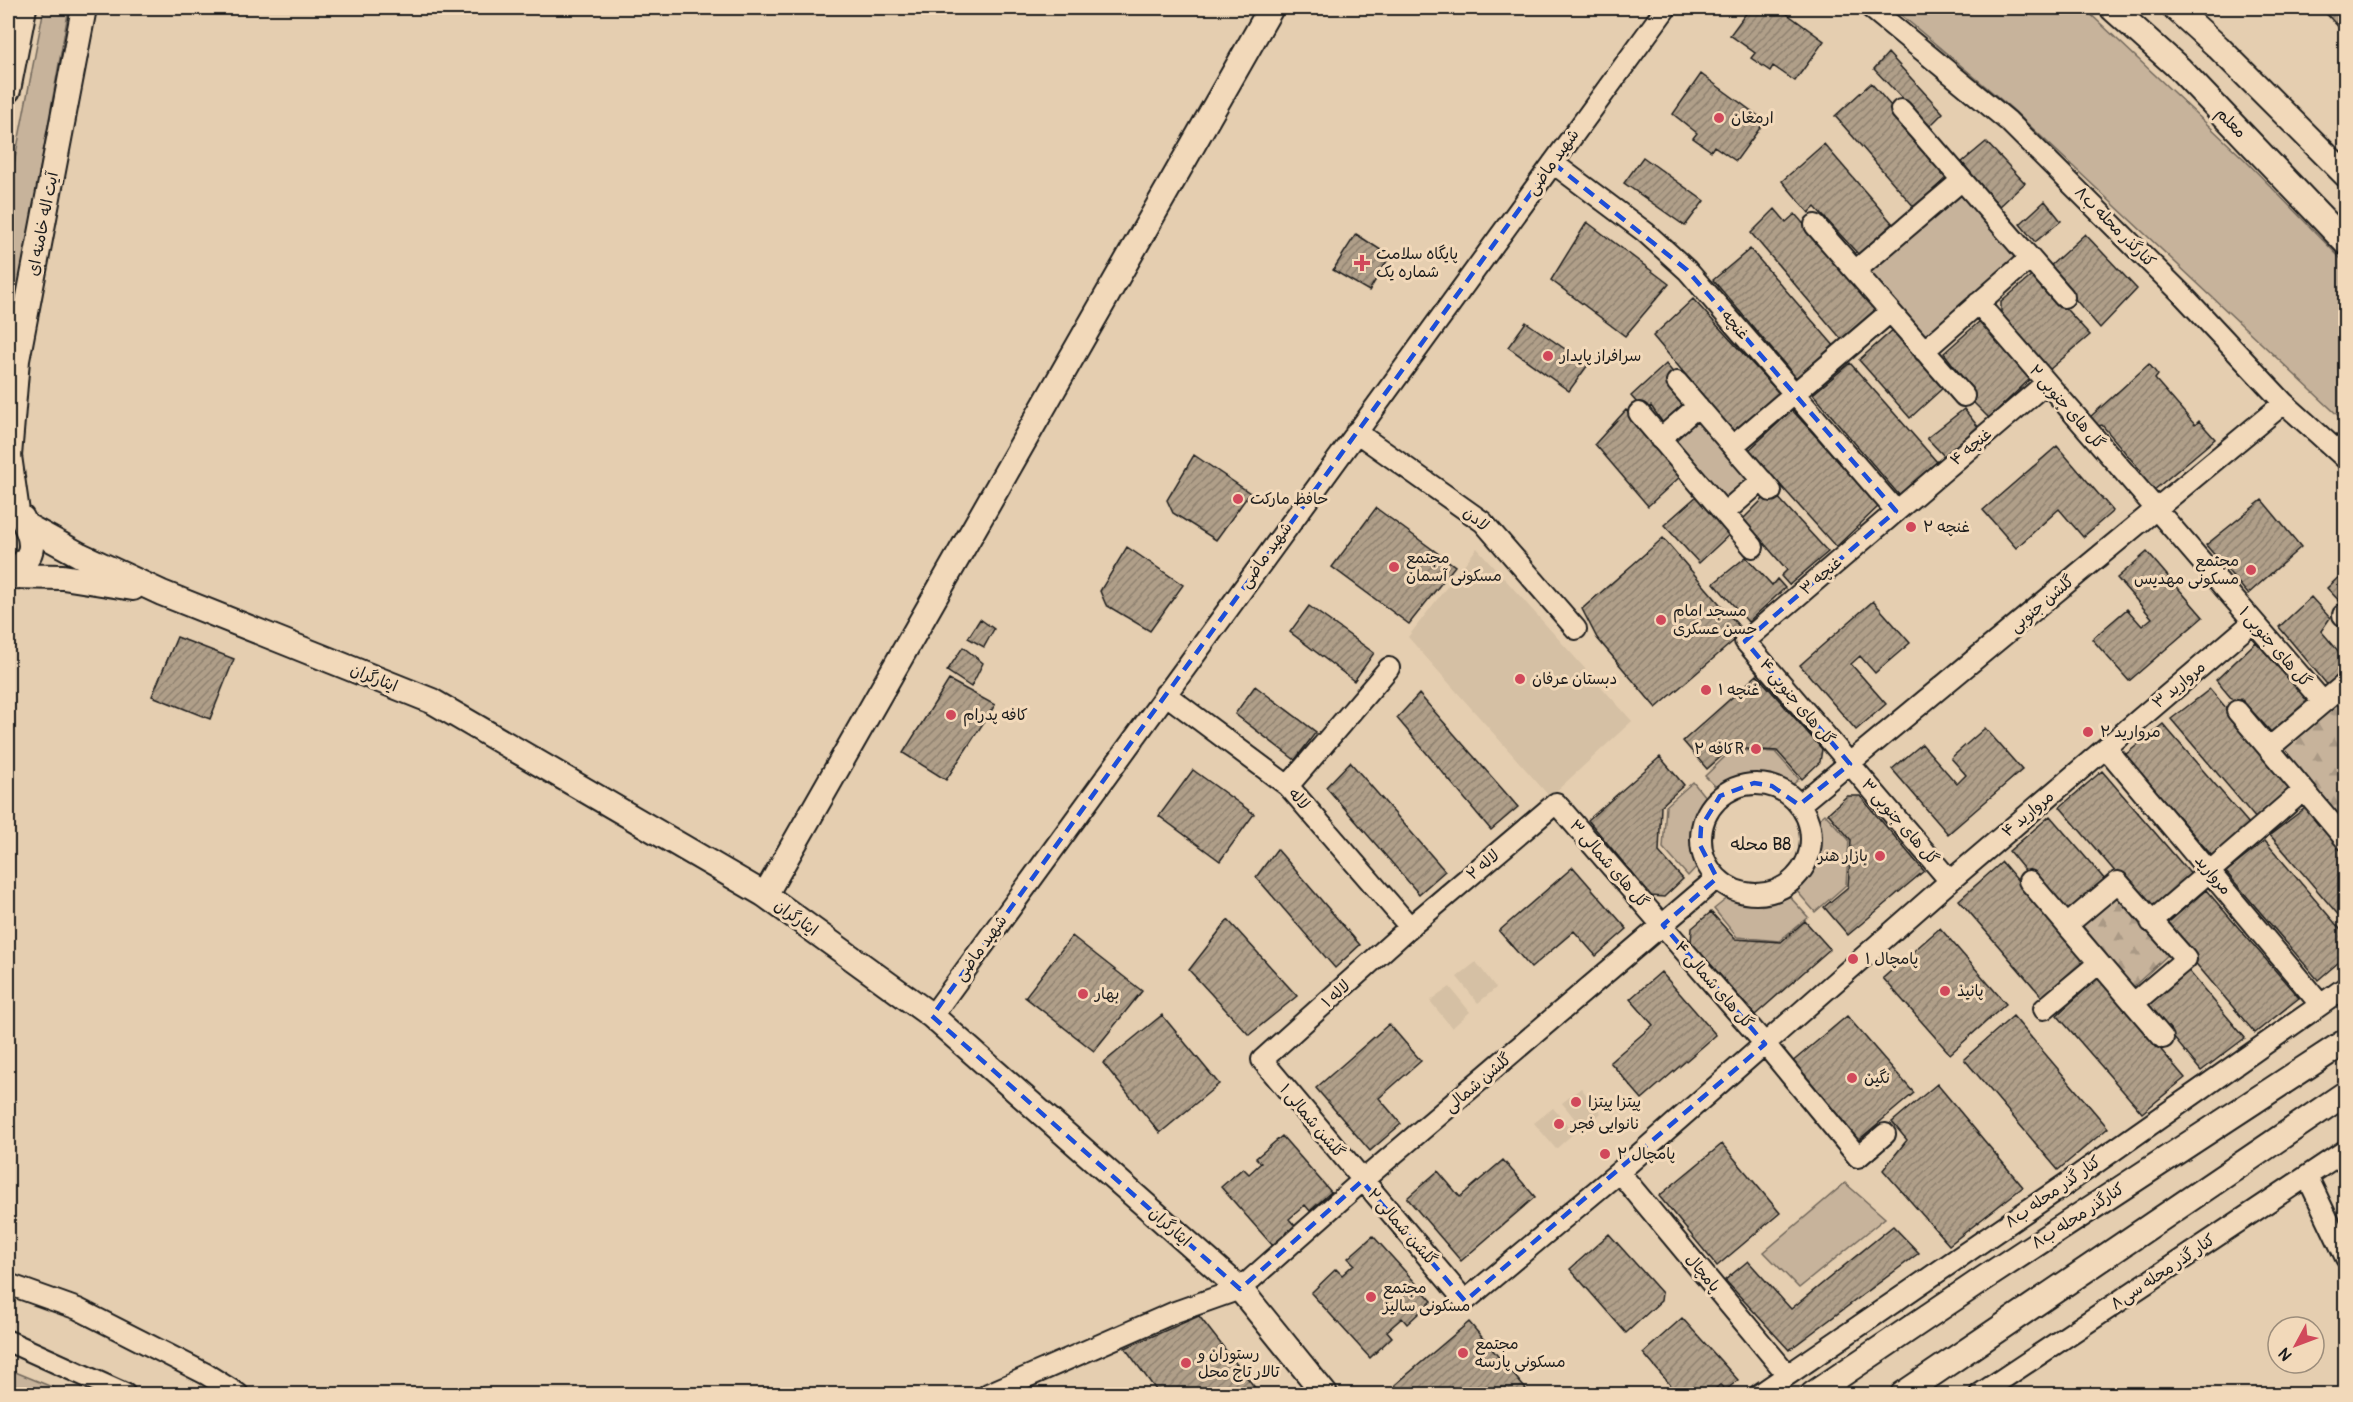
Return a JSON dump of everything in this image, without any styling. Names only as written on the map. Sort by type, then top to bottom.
[{"type":"main road","points":[[8,90],[24,8]]},
{"type":"main road","name":"آیت اله خامنه ای","points":[[8,575],[22,566],[31,551],[31,535],[17,514],[9,456],[17,360],[84,8]]},
{"type":"main road","points":[[765,895],[1271,8]]},
{"type":"main road","name":"معلم","points":[[2112,8],[2180,69],[2346,243]]},
{"type":"main road","points":[[2175,8],[2218,47],[2346,175]]},
{"type":"main road","name":"ایثارگران","points":[[17,514],[80,555],[162,593],[432,701],[765,895],[933,1016],[1240,1289],[1325,1395]]},
{"type":"main road","name":"ایثارگران","points":[[8,575],[63,577],[162,593]]},
{"type":"main road","name":"کنارگذر محله ب۸","points":[[1813,1395],[1983,1279],[2346,1041]]},
{"type":"main road","points":[[1904,1395],[2346,1093]]},
{"type":"street","name":"شهید ماضی","points":[[933,1016],[1666,8]]},
{"type":"street","name":"کنارگذر محله ب۸","points":[[1871,8],[2008,121],[2181,292],[2284,403],[2346,459]]},
{"type":"street","points":[[1902,111],[2064,297]]},
{"type":"street","name":"غنچه","points":[[1552,163],[1645,232],[1688,270],[1896,511]]},
{"type":"street","points":[[1855,271],[1962,180]]},
{"type":"street","points":[[1815,225],[1964,396]]},
{"type":"street","points":[[1924,351],[2030,258]]},
{"type":"street","name":"گل های جنوبی ۲","points":[[1978,303],[2156,509]]},
{"type":"street","points":[[1733,446],[1890,312]]},
{"type":"street","points":[[1677,382],[1766,486],[1724,513]]},
{"type":"street","name":"غنچه ۴","points":[[1896,511],[2046,383]]},
{"type":"street","name":"گلشن جنوبی","points":[[1799,805],[2284,403]]},
{"type":"street","points":[[1660,439],[1698,406]]},
{"type":"street","points":[[1639,413],[1753,547]]},
{"type":"street","name":"لادن","points":[[1356,432],[1483,522],[1576,629]]},
{"type":"street","name":"گل های جنوبی ۱","points":[[2156,509],[2323,702]]},
{"type":"street","name":"غنچه ۳","points":[[1745,641],[1896,511]]},
{"type":"street","name":"مروارید ۳","points":[[2106,748],[2253,622]]},
{"type":"street","name":"گل های جنوبی ۴","points":[[1745,641],[1850,764]]},
{"type":"street","points":[[1288,786],[1389,668]]},
{"type":"street","points":[[2269,748],[2346,683]]},
{"type":"street","name":"لاله","points":[[1165,694],[1288,786],[1410,927]]},
{"type":"street","points":[[2237,711],[2304,790],[2342,829]]},
{"type":"street","name":"مروارید","points":[[2106,748],[2320,1004]]},
{"type":"street","name":"مروارید ۴","points":[[1465,1301],[1619,1172],[1950,881],[2106,748]]},
{"type":"street","name":"گل های جنوبی ۳","points":[[1850,764],[1950,881]]},
{"type":"street","points":[[1754,783],[1772,786],[1788,794],[1799,805],[1809,824],[1811,842],[1807,860],[1798,875],[1784,886],[1767,893],[1749,894],[1731,889],[1717,878],[1706,863],[1700,845],[1701,827],[1708,810],[1720,796],[1736,787],[1754,783]]},
{"type":"street","points":[[2151,922],[2304,790]]},
{"type":"street","name":"لاله ۲","points":[[1410,927],[1556,803]]},
{"type":"street","name":"گل های شمالی ۳","points":[[1556,803],[1663,925]]},
{"type":"street","name":"گلشن شمالی","points":[[1240,1289],[1362,1181],[1717,878]]},
{"type":"street","points":[[2029,881],[2163,1038]]},
{"type":"street","points":[[2067,925],[2118,882],[2186,959],[2134,1003]]},
{"type":"street","name":"گل های شمالی ۴","points":[[1663,925],[1858,1157],[1885,1134]]},
{"type":"street","name":"لاله ۱","points":[[1262,1060],[1410,927]]},
{"type":"street","points":[[2044,1009],[2099,963]]},
{"type":"street","name":"کنار گذر محله ب۸","points":[[1760,1395],[1787,1374],[2066,1184],[2346,987]]},
{"type":"street","name":"گلشن شمالی ۱","points":[[1262,1060],[1362,1181]]},
{"type":"street","name":"کنار گذر محله سی۸","points":[[1980,1395],[2346,1150]]},
{"type":"street","name":"پامچال","points":[[1619,1172],[1787,1374]]},
{"type":"street","points":[[2307,1176],[2346,1258]]},
{"type":"street","name":"گلشن شمالی ۲","points":[[1362,1181],[1465,1301]]},
{"type":"street","points":[[8,1284],[78,1309],[206,1374],[238,1395]]},
{"type":"street","points":[[988,1395],[1175,1312],[1240,1289]]},
{"type":"street","points":[[8,1341],[125,1395]]},
{"type":"highlighted area","points":[[1553,163],[1687,270],[1896,511],[1745,641],[1850,764],[1799,805],[1772,786],[1754,783],[1720,796],[1701,827],[1700,845],[1717,878],[1663,925],[1765,1044],[1465,1301],[1362,1181],[1240,1289],[932,1016]]},
{"type":"shaded area","name":"دبستان عرفان","points":[[1477,548],[1632,721],[1550,797],[1408,637]]},
{"type":"shaded area","points":[[1476,962],[1496,988],[1478,1003],[1457,977]]},
{"type":"shaded area","points":[[1450,987],[1470,1012],[1452,1028],[1430,1001]]},
{"type":"shaded area","points":[[1581,1088],[1601,1113],[1583,1129],[1562,1103]]},
{"type":"shaded area","points":[[1553,1108],[1574,1133],[1556,1149],[1534,1123]]},
{"type":"green space","points":[[44,8],[69,8],[8,348],[8,195]]},
{"type":"green space","points":[[1893,8],[2084,8],[2244,159],[2345,263],[2345,422],[2011,108]]},
{"type":"green space","points":[[1961,188],[2019,257],[1924,339],[1865,271]]},
{"type":"green space","points":[[1698,411],[1755,478],[1723,506],[1666,440]]},
{"type":"green space","points":[[2345,697],[2345,809],[2337,816],[2283,751]]},
{"type":"green space","points":[[1732,750],[1775,752],[1799,779],[1788,789],[1772,783],[1755,782],[1738,785],[1722,793],[1705,776]]},
{"type":"green space","points":[[1693,782],[1709,802],[1700,816],[1696,831],[1700,863],[1688,876],[1663,848],[1666,806]]},
{"type":"green space","points":[[1825,814],[1849,840],[1846,885],[1815,912],[1796,890],[1816,868],[1819,853],[1813,824]]},
{"type":"green space","points":[[1734,893],[1754,905],[1768,905],[1789,896],[1808,917],[1779,941],[1737,937],[1714,909]]},
{"type":"green space","points":[[2117,893],[2170,953],[2133,987],[2081,924]]},
{"type":"green space","points":[[1845,1183],[1885,1218],[1799,1288],[1764,1252]]},
{"type":"green space","points":[[8,1369],[69,1394],[8,1394]]},
{"type":"building","points":[[1750,8],[1779,8],[1824,41],[1795,81],[1773,66],[1770,71],[1751,58],[1755,53],[1730,35]]},
{"type":"building","points":[[2321,8],[2346,8],[2346,35]]},
{"type":"building","points":[[1888,53],[1943,113],[1929,127],[1874,69]]},
{"type":"building","name":"ارمغان","points":[[1701,74],[1765,121],[1736,161],[1714,146],[1711,151],[1693,138],[1697,133],[1673,114]]},
{"type":"building","points":[[1871,83],[1950,174],[1915,208],[1835,116]]},
{"type":"building","points":[[1986,142],[2025,183],[1998,208],[1962,162]]},
{"type":"building","points":[[1824,144],[1893,224],[1859,255],[1815,207],[1809,213],[1782,181]]},
{"type":"building","points":[[1643,157],[1704,201],[1685,226],[1624,183]]},
{"type":"building","points":[[2045,201],[2061,221],[2035,242],[2020,224]]},
{"type":"building","points":[[1775,209],[1786,222],[1795,214],[1877,309],[1843,341],[1751,233]]},
{"type":"building","points":[[1587,222],[1669,284],[1625,336],[1551,280]]},
{"type":"building","name":"پایگاه سلامت شماره یک","points":[[1356,234],[1390,256],[1369,291],[1333,270]]},
{"type":"building","points":[[2085,234],[2137,289],[2100,328],[2048,268]]},
{"type":"building","points":[[1750,249],[1836,348],[1799,381],[1713,280]]},
{"type":"building","points":[[2034,274],[2090,335],[2049,370],[2001,316],[2001,302]]},
{"type":"building","points":[[1693,299],[1780,394],[1736,435],[1653,336]]},
{"type":"building","points":[[1980,321],[2031,378],[1989,418],[1971,400],[1975,394],[1944,353]]},
{"type":"building","name":"سرافراز پایدار","points":[[1526,322],[1588,365],[1569,391],[1508,347]]},
{"type":"building","points":[[1895,328],[1945,386],[1910,418],[1859,360]]},
{"type":"building","points":[[1850,363],[1937,462],[1899,495],[1813,394]]},
{"type":"building","points":[[1666,364],[1675,375],[1667,383],[1684,403],[1663,423],[1651,406],[1644,411],[1631,396]]},
{"type":"building","points":[[2149,364],[2158,375],[2155,379],[2195,425],[2199,421],[2215,439],[2153,491],[2139,474],[2141,471],[2102,425],[2098,426],[2090,417]]},
{"type":"building","points":[[1964,409],[1979,428],[1945,457],[1927,438]]},
{"type":"building","points":[[1626,410],[1682,475],[1648,506],[1595,444]]},
{"type":"building","points":[[1792,410],[1879,506],[1836,547],[1749,450]]},
{"type":"building","points":[[2057,446],[2113,511],[2083,537],[2059,509],[2016,548],[1983,510]]},
{"type":"building","points":[[1194,455],[1250,493],[1216,540],[1173,513],[1167,500]]},
{"type":"building","points":[[1775,494],[1828,552],[1789,585],[1781,576],[1787,570],[1743,519],[1766,496]]},
{"type":"building","points":[[1698,495],[1731,533],[1699,563],[1664,525]]},
{"type":"building","name":"مجتمع مسکونی مهدیس","points":[[2262,500],[2301,547],[2248,594],[2206,545]]},
{"type":"building","name":"مجتمع مسکونی آسمان","points":[[1376,508],[1455,566],[1409,624],[1332,567]]},
{"type":"building","name":"مسجد امام حسن عسکری","points":[[1663,538],[1744,632],[1656,708],[1597,638],[1582,609]]},
{"type":"building","points":[[1127,547],[1183,585],[1150,631],[1106,605],[1100,591]]},
{"type":"building","points":[[2147,552],[2203,617],[2129,681],[2092,639],[2127,609],[2142,626],[2152,618],[2117,578]]},
{"type":"building","points":[[1746,557],[1772,585],[1777,579],[1785,588],[1748,622],[1714,583]]},
{"type":"building","points":[[2346,570],[2346,608],[2327,588]]},
{"type":"building","points":[[2311,597],[2330,618],[2321,631],[2346,660],[2346,673],[2330,688],[2279,627]]},
{"type":"building","points":[[1873,601],[1910,643],[1875,673],[1860,656],[1851,664],[1886,704],[1856,730],[1800,665]]},
{"type":"building","points":[[1309,606],[1374,653],[1354,681],[1290,632]]},
{"type":"building","points":[[980,619],[994,629],[984,647],[968,638]]},
{"type":"building","points":[[177,637],[234,659],[210,719],[152,696]]},
{"type":"building","points":[[2256,642],[2311,703],[2273,734],[2241,699],[2236,704],[2216,680]]},
{"type":"building","points":[[963,647],[983,663],[971,687],[947,671]]},
{"type":"building","points":[[1757,675],[1822,749],[1820,762],[1802,779],[1777,751],[1731,748],[1707,769],[1683,741]]},
{"type":"building","points":[[949,680],[995,705],[946,780],[903,753]]},
{"type":"building","points":[[1255,686],[1316,732],[1295,760],[1235,714]]},
{"type":"building","points":[[2210,689],[2294,788],[2257,820],[2171,719]]},
{"type":"building","points":[[1419,694],[1518,807],[1491,830],[1397,718]]},
{"type":"building","points":[[2163,724],[2250,825],[2213,857],[2125,755]]},
{"type":"building","points":[[1985,728],[2022,770],[1948,834],[1892,769],[1922,744],[1957,784],[1966,775],[1951,758]]},
{"type":"building","points":[[1660,757],[1684,785],[1661,806],[1659,852],[1683,879],[1664,897],[1651,896],[1588,820]]},
{"type":"building","points":[[1350,762],[1445,871],[1419,894],[1326,787]]},
{"type":"building","points":[[1193,770],[1254,814],[1220,861],[1159,816]]},
{"type":"building","points":[[2102,771],[2194,878],[2151,914],[2060,807]]},
{"type":"building","name":"بازار هنر","points":[[1847,796],[1860,796],[1924,871],[1848,935],[1824,907],[1848,887],[1851,840],[1828,813]]},
{"type":"building","points":[[2309,805],[2346,848],[2346,924],[2270,835]]},
{"type":"building","points":[[2050,816],[2106,881],[2068,910],[2036,874],[2031,878],[2009,851]]},
{"type":"building","points":[[2265,841],[2346,936],[2346,956],[2318,980],[2226,872]]},
{"type":"building","points":[[1277,849],[1360,945],[1335,968],[1256,877]]},
{"type":"building","points":[[2002,862],[2088,963],[2044,999],[1959,900]]},
{"type":"building","points":[[1573,867],[1627,929],[1596,956],[1574,931],[1531,968],[1499,931]]},
{"type":"building","points":[[2206,890],[2299,998],[2255,1033],[2164,926]]},
{"type":"building","points":[[1711,912],[1735,939],[1781,942],[1805,921],[1830,949],[1755,1015],[1691,942],[1692,928]]},
{"type":"building","points":[[1228,920],[1297,996],[1249,1035],[1189,970]]},
{"type":"building","name":"پانیذ","points":[[1940,928],[2006,1004],[1950,1054],[1883,978]]},
{"type":"building","name":"بهار","points":[[1072,936],[1142,991],[1094,1051],[1025,997]]},
{"type":"building","points":[[2187,969],[2245,1038],[2201,1071],[2146,1004]]},
{"type":"building","points":[[1661,972],[1716,1035],[1642,1099],[1610,1062],[1653,1025],[1630,999]]},
{"type":"building","points":[[2099,977],[2185,1078],[2142,1113],[2057,1015]]},
{"type":"building","points":[[1162,1015],[1219,1084],[1160,1133],[1103,1063]]},
{"type":"building","name":"نگین","points":[[1847,1016],[1914,1093],[1855,1143],[1791,1063]]},
{"type":"building","points":[[2013,1016],[2108,1128],[2058,1170],[1964,1059]]},
{"type":"building","points":[[1389,1024],[1421,1061],[1379,1098],[1401,1124],[1370,1151],[1316,1088]]},
{"type":"building","points":[[1937,1084],[2023,1187],[1949,1245],[1883,1170],[1907,1140],[1892,1122]]},
{"type":"building","points":[[1282,1136],[1331,1192],[1310,1211],[1305,1205],[1289,1219],[1295,1226],[1273,1246],[1221,1187],[1243,1168],[1249,1174],[1261,1163],[1256,1158]]},
{"type":"building","points":[[1722,1144],[1780,1213],[1717,1266],[1659,1196]]},
{"type":"building","points":[[1503,1160],[1535,1197],[1461,1261],[1407,1198],[1438,1171],[1460,1197]]},
{"type":"building","points":[[1893,1226],[1919,1253],[1789,1350],[1725,1280],[1748,1261],[1791,1309]]},
{"type":"building","points":[[1609,1234],[1662,1293],[1661,1301],[1626,1333],[1570,1269]]},
{"type":"building","name":"مجتمع مسکونی سالیز","points":[[1373,1236],[1432,1301],[1407,1324],[1402,1318],[1387,1331],[1392,1337],[1370,1358],[1311,1293],[1336,1269],[1342,1275],[1354,1264],[1348,1258]]},
{"type":"building","name":"رستوران و تالار تاج محل","points":[[1199,1316],[1260,1394],[1159,1394],[1125,1348]]},
{"type":"building","points":[[1682,1318],[1738,1380],[1726,1390],[1720,1385],[1709,1394],[1678,1394],[1643,1353]]},
{"type":"building","name":"مجتمع مسکونی پارسه","points":[[1469,1322],[1530,1394],[1401,1394],[1395,1385]]},
{"type":"place","name":"ارمغان","points":[[1719,118]]},
{"type":"place","name":"پایگاه سلامت شماره یک","points":[[1362,263]]},
{"type":"place","name":"سرافراز پایدار","points":[[1548,356]]},
{"type":"place","name":"حافظ مارکت","points":[[1238,499]]},
{"type":"place","name":"غنچه ۲","points":[[1911,527]]},
{"type":"place","name":"مجتمع مسکونی آسمان","points":[[1394,567]]},
{"type":"place","name":"مجتمع مسکونی مهدیس","points":[[2251,570]]},
{"type":"place","name":"مسجد امام حسن عسکری","points":[[1661,620]]},
{"type":"place","name":"دبستان عرفان","points":[[1520,679]]},
{"type":"place","name":"غنچه ۱","points":[[1706,690]]},
{"type":"place","name":"کافه پدرام","points":[[951,715]]},
{"type":"place","name":"مروارید ۲","points":[[2088,732]]},
{"type":"place","name":"کافه ۲R","points":[[1756,749]]},
{"type":"place","name":"بازار هنر","points":[[1880,856]]},
{"type":"place","name":"پامچال ۱","points":[[1853,959]]},
{"type":"place","name":"پانیذ","points":[[1945,991]]},
{"type":"place","name":"بهار","points":[[1083,994]]},
{"type":"place","name":"نگین","points":[[1852,1078]]},
{"type":"place","name":"پیتزا پیتزا","points":[[1576,1102]]},
{"type":"place","name":"نانوایی فجر","points":[[1559,1124]]},
{"type":"place","name":"پامچال ۲","points":[[1605,1154]]},
{"type":"place","name":"مجتمع مسکونی سالیز","points":[[1371,1297]]},
{"type":"place","name":"مجتمع مسکونی پارسه","points":[[1463,1353]]},
{"type":"place","name":"رستوران و تالار تاج محل","points":[[1186,1363]]},
{"type":"district","name":"محله B8","points":[[1761,844]]}]
